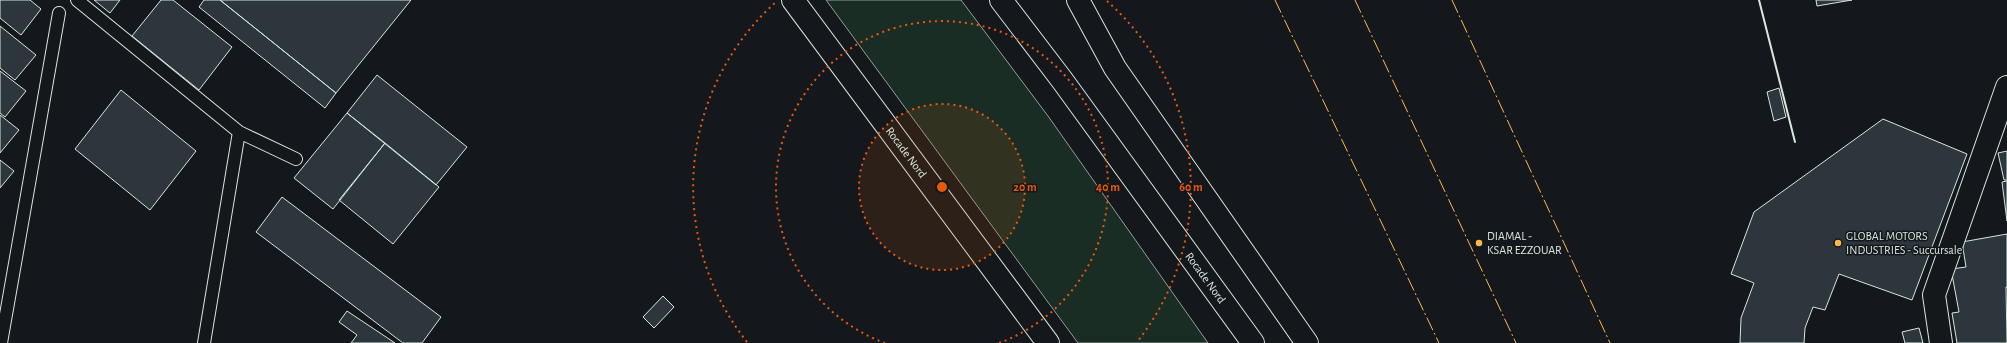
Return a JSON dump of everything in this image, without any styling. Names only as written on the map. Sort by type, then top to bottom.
[{"type":"main road","name":"Rocade Nord","points":[[793,0],[1048,343]]},
{"type":"main road","name":"Rocade Nord","points":[[1001,0],[1062,80],[1254,343]]},
{"type":"main road","points":[[1021,0],[1062,80]]},
{"type":"main road","points":[[1078,0],[1115,68],[1307,343]]},
{"type":"main road","points":[[1941,343],[1934,295],[2007,87]]},
{"type":"lane","points":[[77,0],[239,132],[296,158]]},
{"type":"lane","points":[[1,343],[59,13]]},
{"type":"lane","points":[[204,343],[239,132]]},
{"type":"green space","points":[[826,0],[961,0],[1048,116],[1208,343],[1078,343]]},
{"type":"building","points":[[0,0],[30,0],[41,9],[21,35],[0,18]]},
{"type":"building","points":[[94,0],[120,0],[110,13]]},
{"type":"building","points":[[161,0],[173,0],[232,47],[199,90],[132,36]]},
{"type":"building","points":[[204,0],[220,0],[336,93],[325,108],[199,7]]},
{"type":"building","points":[[220,0],[411,0],[336,93]]},
{"type":"building","points":[[1816,0],[1852,0],[1817,6]]},
{"type":"building","points":[[0,26],[36,55],[15,80],[0,68]]},
{"type":"building","points":[[0,71],[26,91],[5,117],[0,113]]},
{"type":"building","points":[[377,75],[467,147],[436,185],[347,113]]},
{"type":"building","points":[[1779,88],[1786,117],[1774,121],[1767,92]]},
{"type":"building","points":[[121,90],[196,151],[150,210],[75,149]]},
{"type":"building","points":[[347,113],[385,143],[333,209],[294,178]]},
{"type":"building","points":[[0,115],[19,130],[0,153]]},
{"type":"building","name":"GLOBAL MOTORS INDUSTRIES - Succursale","points":[[1883,119],[1967,154],[1912,300],[1839,274],[1825,310],[1813,307],[1805,328],[1804,343],[1740,343],[1741,318],[1754,283],[1731,274],[1754,212]]},
{"type":"building","points":[[385,143],[439,187],[393,244],[339,200]]},
{"type":"building","points":[[2007,151],[2007,180],[2004,180],[1998,153]]},
{"type":"building","points":[[0,160],[14,171],[0,188]]},
{"type":"building","points":[[2007,181],[2007,221],[2002,182]]},
{"type":"building","points":[[282,197],[441,317],[422,343],[403,343],[256,232]]},
{"type":"building","points":[[2007,234],[2007,343],[1957,343],[1952,313],[1959,312],[1951,269],[1966,267],[1962,242]]},
{"type":"building","points":[[663,296],[674,307],[654,328],[643,317]]},
{"type":"building","points":[[347,311],[395,343],[351,343],[357,335],[339,322]]},
{"type":"building","points":[[1919,328],[1923,343],[1905,343],[1902,332]]},
{"type":"wall","points":[[1759,0],[1795,142]]},
{"type":"power","points":[[1275,0],[1439,343]]},
{"type":"power","points":[[1355,0],[1516,343]]},
{"type":"power","points":[[1452,0],[1610,343]]},
{"type":"place","name":"DIAMAL - KSAR EZZOUAR","points":[[1479,243]]},
{"type":"place","name":"GLOBAL MOTORS INDUSTRIES - Succursale","points":[[1838,243]]}]
